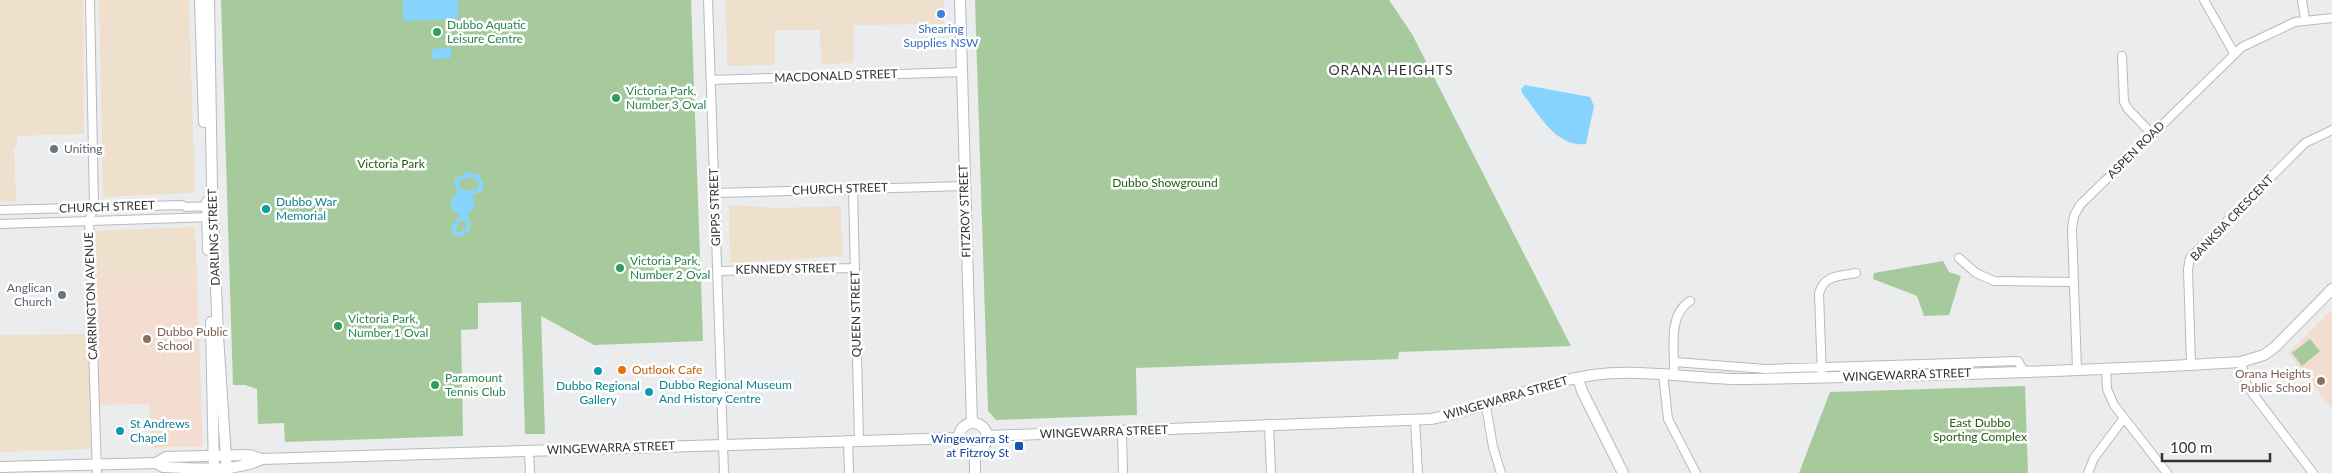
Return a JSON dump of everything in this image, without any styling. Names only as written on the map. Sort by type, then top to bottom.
[{"type":"street","name":"CARRINGTON AVENUE","points":[[90,0],[94,207],[88,221],[97,469]]},
{"type":"street","name":"DARLING STREET","points":[[200,0],[227,470]]},
{"type":"street","name":"DARLING STREET","points":[[209,0],[214,470]]},
{"type":"street","name":"GIPPS STREET","points":[[708,0],[724,473]]},
{"type":"street","name":"FITZROY STREET","points":[[960,0],[972,422]]},
{"type":"street","points":[[2204,0],[2234,53]]},
{"type":"street","points":[[2302,0],[2305,20]]},
{"type":"street","name":"ASPEN ROAD","points":[[2077,369],[2072,229],[2074,216],[2080,205],[2234,53],[2250,42],[2305,20],[2332,18]]},
{"type":"street","points":[[2122,56],[2124,102],[2128,109],[2152,134]]},
{"type":"street","name":"MACDONALD STREET","points":[[711,80],[962,72]]},
{"type":"street","name":"BANKSIA CRESCENT","points":[[2191,364],[2188,268],[2190,258],[2305,143],[2332,130]]},
{"type":"street","name":"CHURCH STREET","points":[[714,193],[965,186]]},
{"type":"street","name":"QUEEN STREET","points":[[853,189],[859,440]]},
{"type":"street","name":"CHURCH STREET","points":[[0,210],[182,204],[186,207],[211,211]]},
{"type":"street","name":"CHURCH STREET","points":[[0,224],[88,221],[211,211]]},
{"type":"street","points":[[1959,258],[1976,273],[1994,281],[2074,282]]},
{"type":"street","name":"KENNEDY STREET","points":[[717,271],[855,268]]},
{"type":"street","points":[[1822,372],[1820,286],[1825,280],[1856,273]]},
{"type":"street","name":"WINGEWARRA STREET","points":[[1675,362],[1752,369],[1822,372],[2024,372],[2241,362],[2264,355],[2275,347],[2332,290]]},
{"type":"street","points":[[1674,374],[1675,323],[1677,313],[1684,304],[1690,301]]},
{"type":"street","points":[[2241,362],[2247,386],[2314,473]]},
{"type":"street","points":[[2106,368],[2107,389],[2114,405],[2167,473]]},
{"type":"street","name":"WINGEWARRA STREET","points":[[988,436],[1415,420],[1450,415],[1486,406],[1578,378],[1610,374],[1674,374],[1745,380],[1822,372]]},
{"type":"street","points":[[1663,374],[1668,419],[1696,473]]},
{"type":"street","points":[[1578,378],[1582,391],[1623,473]]},
{"type":"street","points":[[1486,406],[1493,447],[1501,473]]},
{"type":"street","points":[[2088,473],[2094,458],[2124,418]]},
{"type":"street","points":[[1415,420],[1418,473]]},
{"type":"street","points":[[972,422],[984,428],[988,436],[986,444],[975,451],[963,446],[959,438],[964,426],[972,422]]},
{"type":"street","points":[[1269,426],[1271,473]]},
{"type":"street","points":[[1122,432],[1123,473]]},
{"type":"street","name":"WINGEWARRA STREET","points":[[0,467],[97,469],[156,463],[166,457],[249,456],[262,460],[848,440],[959,438]]},
{"type":"street","points":[[848,440],[849,473]]},
{"type":"street","points":[[529,451],[530,473]]},
{"type":"street","points":[[975,451],[975,473]]},
{"type":"street","name":"WINGEWARRA STREET","points":[[156,463],[163,467],[227,470],[249,466],[262,460]]},
{"type":"shaded area","points":[[0,0],[83,0],[84,134],[17,136],[17,147],[14,147],[16,201],[0,202]]},
{"type":"shaded area","points":[[99,0],[189,0],[195,191],[192,193],[103,197]]},
{"type":"shaded area","points":[[726,0],[944,0],[944,24],[854,25],[854,63],[821,64],[820,30],[775,30],[775,65],[727,66]]},
{"type":"shaded area","points":[[729,205],[779,208],[841,206],[842,256],[730,263]]},
{"type":"shaded area","points":[[195,227],[197,279],[94,281],[92,231]]},
{"type":"shaded area","name":"Dubbo Public School","points":[[197,279],[203,446],[151,448],[149,404],[99,405],[94,281]]},
{"type":"shaded area","name":"Orana Heights Public School","points":[[2332,309],[2332,409],[2288,353]]},
{"type":"shaded area","points":[[88,334],[93,449],[0,452],[0,335]]},
{"type":"green space","name":"Victoria Park","points":[[221,0],[691,0],[703,341],[594,345],[541,316],[545,434],[525,434],[521,302],[478,303],[478,329],[461,330],[463,436],[285,442],[284,423],[258,424],[257,389],[245,385],[233,385]]},
{"type":"green space","name":"Dubbo Showground","points":[[975,0],[1389,0],[1412,34],[1571,346],[1399,352],[1398,359],[1136,368],[1137,415],[996,420],[988,411]]},
{"type":"green space","points":[[1943,261],[1949,272],[1961,276],[1949,315],[1924,316],[1917,296],[1873,279],[1874,273]]},
{"type":"green space","points":[[2310,339],[2320,351],[2302,366],[2292,353]]},
{"type":"green space","name":"East Dubbo Sporting Complex","points":[[2025,386],[2028,473],[1799,473],[1830,392]]},
{"type":"water","points":[[403,0],[458,0],[458,19],[403,21]]},
{"type":"water","points":[[451,48],[451,58],[432,59],[432,49]]},
{"type":"water","points":[[1525,85],[1590,97],[1594,106],[1586,144],[1575,144],[1566,141],[1549,128],[1522,93],[1521,89]]},
{"type":"water","points":[[467,172],[479,175],[484,185],[482,191],[472,195],[475,205],[467,215],[470,220],[470,231],[459,237],[451,232],[453,224],[460,215],[452,209],[450,202],[458,191],[454,185],[455,179]],"holes":[[[473,177],[479,183],[477,189],[466,191],[460,188],[461,180]],[[463,220],[467,224],[466,229],[457,233],[458,223]]]},
{"type":"place","name":"Shearing Supplies NSW","points":[[941,14]]},
{"type":"place","name":"Dubbo Aquatic Leisure Centre","points":[[437,32]]},
{"type":"place","name":"Victoria Park, Number 3 Oval","points":[[616,98]]},
{"type":"place","name":"Uniting","points":[[54,149]]},
{"type":"place","name":"Dubbo War Memorial","points":[[266,209]]},
{"type":"place","name":"Victoria Park, Number 2 Oval","points":[[620,268]]},
{"type":"place","name":"Anglican Church","points":[[62,295]]},
{"type":"place","name":"Victoria Park, Number 1 Oval","points":[[338,326]]},
{"type":"place","name":"Dubbo Public School","points":[[147,339]]},
{"type":"place","name":"Outlook Cafe","points":[[622,370]]},
{"type":"place","name":"Dubbo Regional Gallery","points":[[598,371]]},
{"type":"place","name":"Orana Heights Public School","points":[[2321,381]]},
{"type":"place","name":"Paramount Tennis Club","points":[[435,385]]},
{"type":"place","name":"Dubbo Regional Museum And History Centre","points":[[649,392]]},
{"type":"place","name":"St Andrews Chapel","points":[[120,431]]},
{"type":"place","name":"Wingewarra St at Fitzroy St","points":[[1019,446]]},
{"type":"district","name":"ORANA HEIGHTS","points":[[1391,70]]}]
